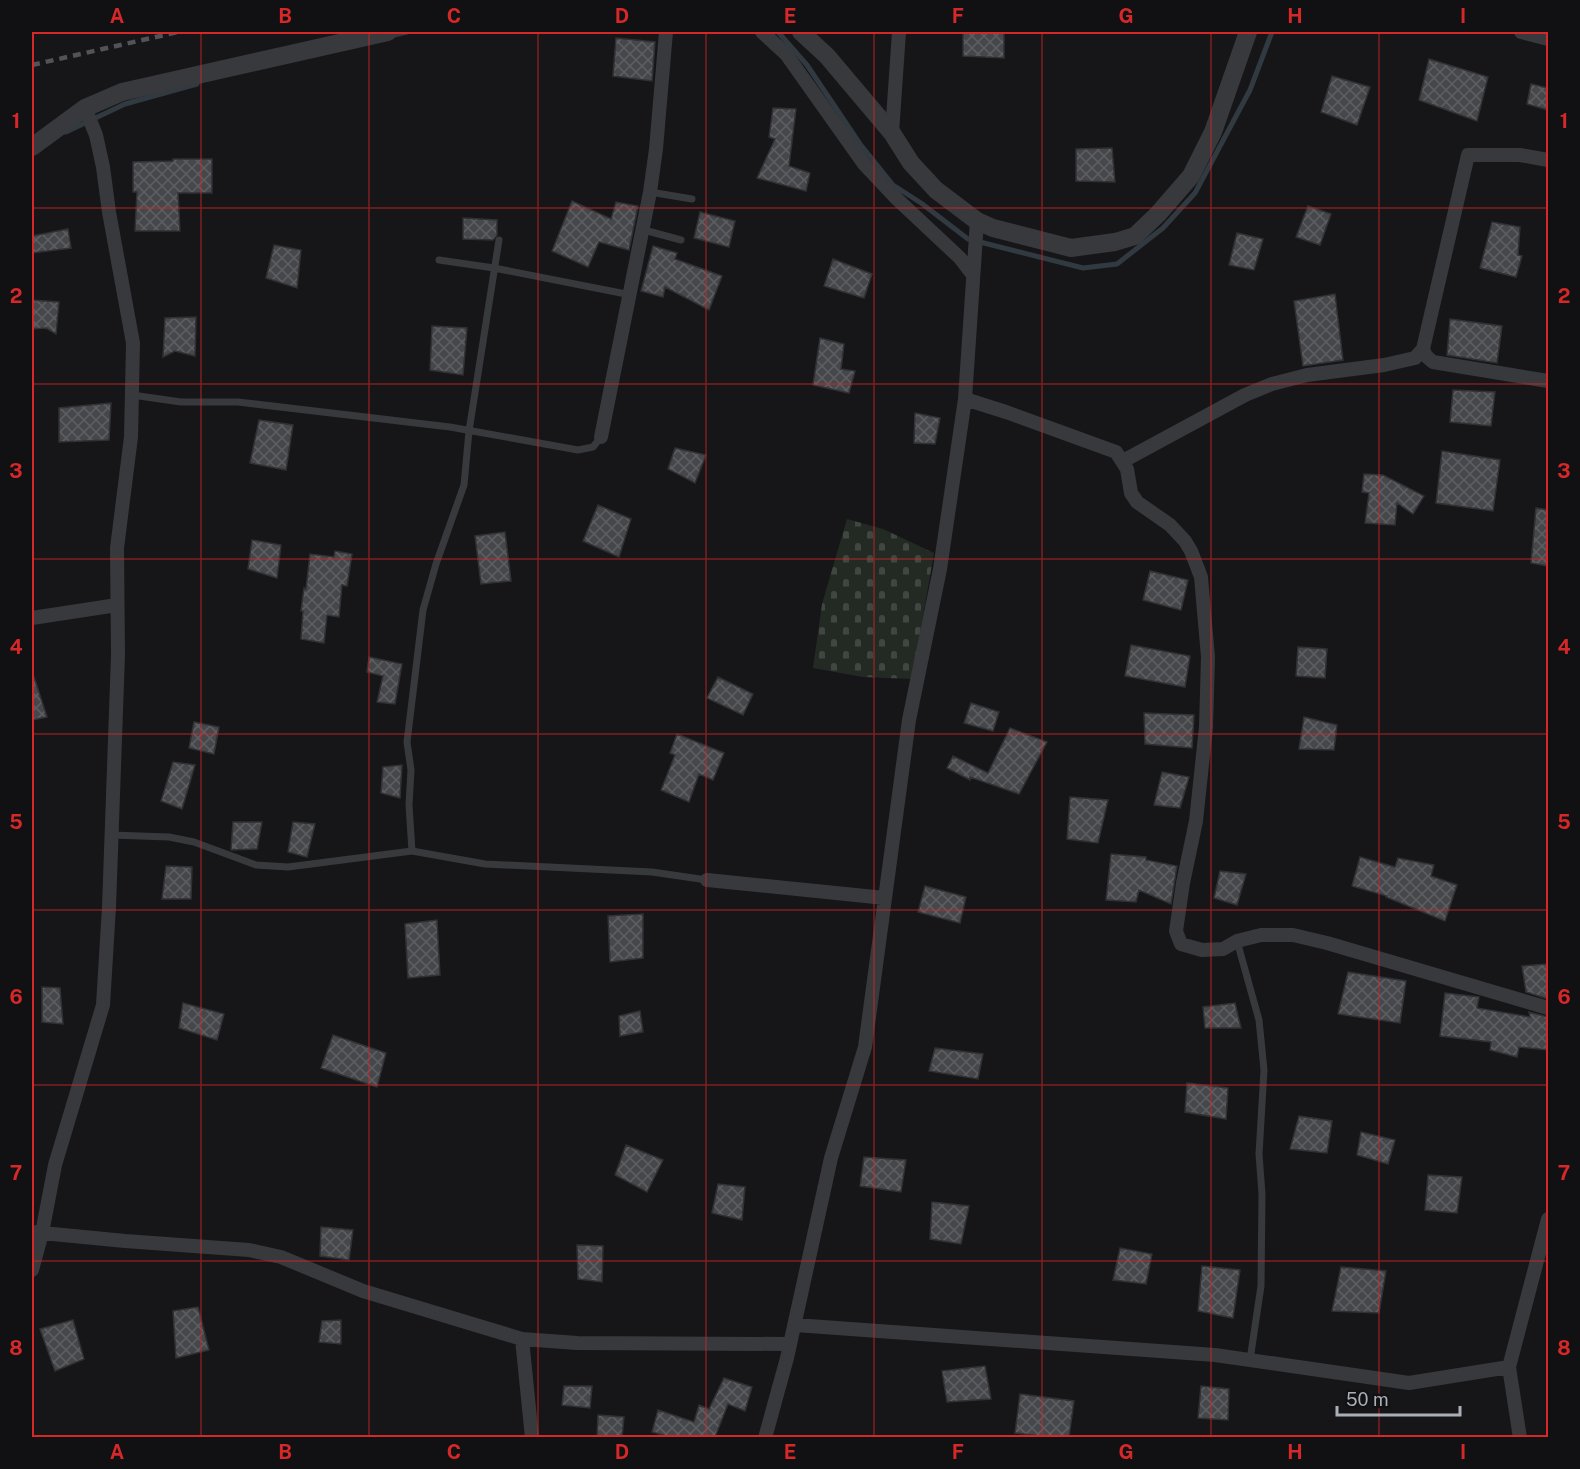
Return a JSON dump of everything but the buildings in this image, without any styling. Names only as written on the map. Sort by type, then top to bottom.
[{"type":"street","points":[[32,147],[87,110],[122,92],[388,32]]},
{"type":"street","points":[[600,437],[644,230],[656,149],[666,32]]},
{"type":"street","points":[[762,32],[786,54],[864,164],[897,199],[973,268]]},
{"type":"street","points":[[801,32],[826,56],[892,133],[911,164],[977,228],[993,228],[1071,248],[1115,242],[1135,236],[1158,214],[1191,176],[1214,132],[1248,32]]},
{"type":"street","points":[[892,133],[899,32]]},
{"type":"street","points":[[1521,32],[1548,39]]},
{"type":"street","points":[[32,1270],[37,1232],[103,1005],[118,655],[117,549],[131,437],[133,343],[103,167],[96,135],[87,110]]},
{"type":"street","points":[[1123,461],[1272,384],[1307,375],[1384,365],[1415,358],[1423,349],[1468,155],[1520,155],[1548,160]]},
{"type":"street","points":[[765,1437],[795,1325],[831,1158],[865,1047],[909,720],[940,569],[964,399],[977,228]]},
{"type":"street","points":[[1423,349],[1426,356],[1433,362],[1548,381]]},
{"type":"street","points":[[964,399],[1116,452],[1127,470],[1131,493],[1137,502],[1177,531],[1191,551],[1201,577],[1208,657],[1206,727],[1196,821],[1182,883],[1176,931],[1181,944],[1202,950],[1223,949],[1237,941],[1261,935],[1293,935],[1548,1008]]},
{"type":"street","points":[[32,618],[117,605]]},
{"type":"street","points":[[707,880],[885,898]]},
{"type":"street","points":[[1520,1437],[1509,1368],[1548,1219]]},
{"type":"street","points":[[37,1232],[125,1242],[249,1250],[281,1257],[363,1291],[522,1339],[577,1343],[790,1344]]},
{"type":"street","points":[[795,1325],[1145,1350],[1250,1360],[1409,1383],[1509,1368]]},
{"type":"street","points":[[522,1339],[532,1437]]},
{"type":"lane","points":[[650,192],[692,199]]},
{"type":"lane","points":[[644,230],[681,240]]},
{"type":"lane","points":[[412,851],[408,805],[411,770],[406,742],[423,610],[436,564],[464,485],[469,431],[499,240]]},
{"type":"lane","points":[[439,261],[494,268],[631,295]]},
{"type":"lane","points":[[132,395],[181,402],[238,402],[450,427],[578,450],[593,447],[600,437]]},
{"type":"lane","points":[[111,835],[169,837],[194,842],[256,865],[288,867],[412,851],[485,864],[652,872],[707,880]]},
{"type":"lane","points":[[1237,941],[1259,1020],[1264,1070],[1259,1154],[1262,1194],[1261,1286],[1250,1360]]},
{"type":"green space","points":[[847,519],[883,529],[934,553],[912,679],[863,677],[813,668],[822,604]]},
{"type":"waterway","points":[[390,36],[407,32]]},
{"type":"waterway","points":[[778,32],[807,65],[860,144],[893,185],[968,239],[1083,268],[1117,264],[1163,228],[1195,193],[1250,90],[1272,32]]},
{"type":"waterway","points":[[66,132],[125,104],[197,84]]},
{"type":"railway","points":[[32,65],[178,32]]}]
